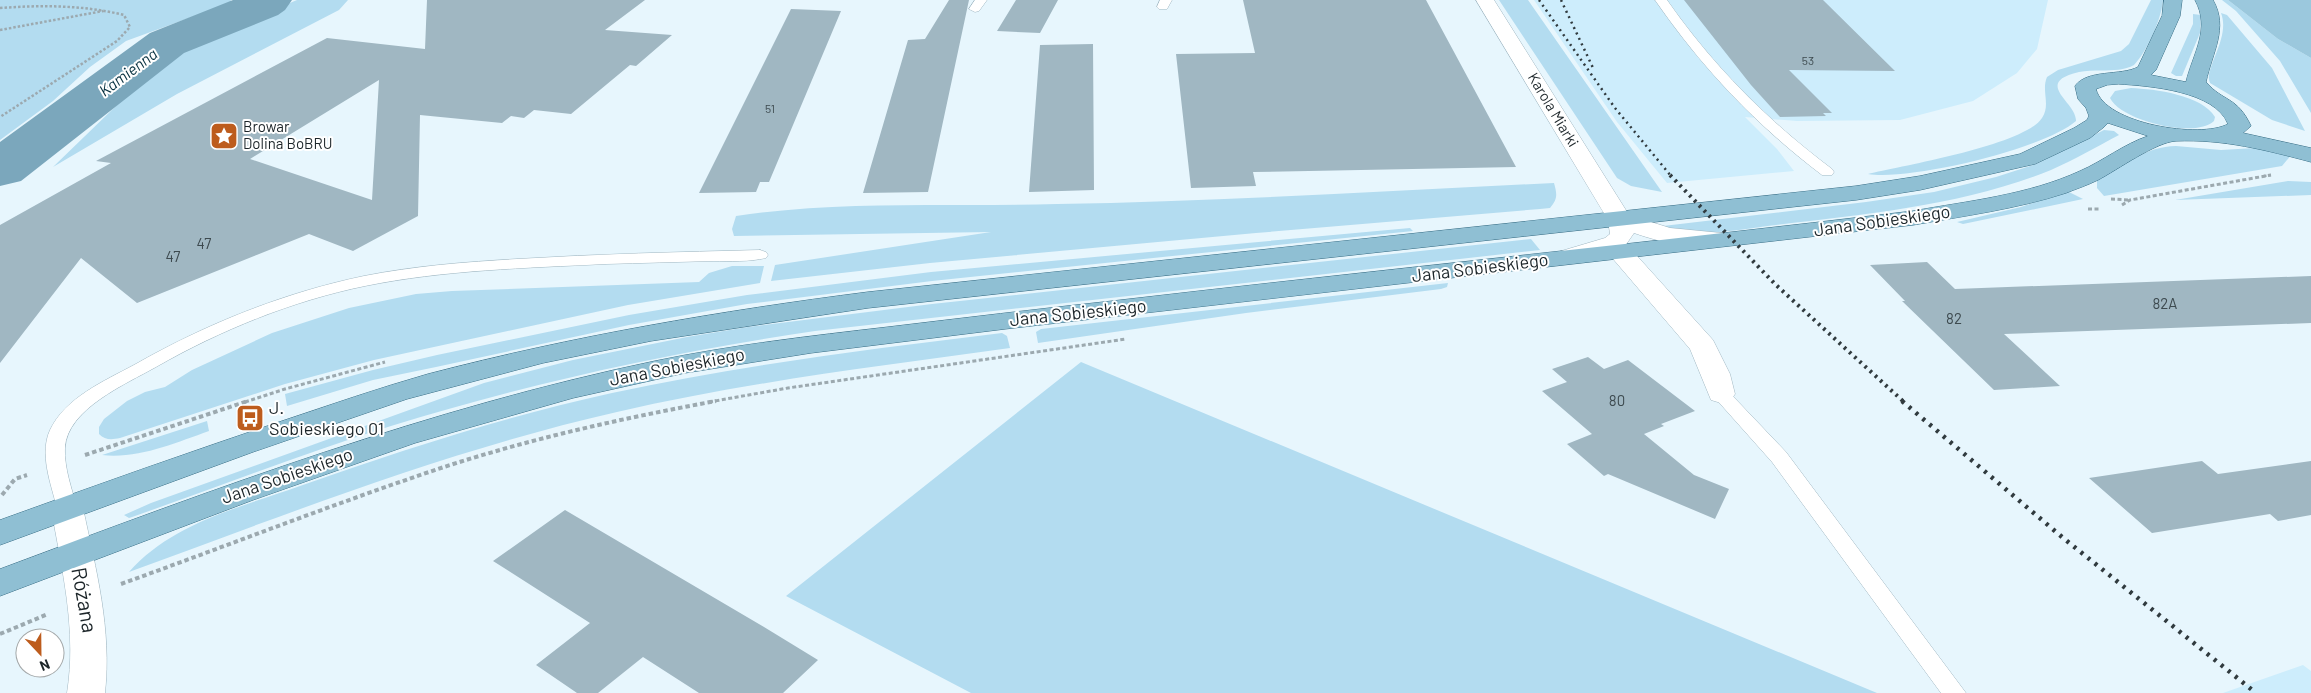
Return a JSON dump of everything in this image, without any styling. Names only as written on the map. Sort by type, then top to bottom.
[{"type":"main road","points":[[2120,78],[2137,75],[2146,70],[2171,16],[2173,0]]},
{"type":"main road","points":[[2204,0],[2211,11],[2212,28],[2197,72],[2196,83],[2207,96]]},
{"type":"main road","points":[[2231,110],[2239,118],[2240,126],[2235,132],[2209,138],[2173,135],[2143,128],[2117,119],[2096,108],[2087,100],[2083,93],[2085,86],[2104,78],[2154,81],[2207,96],[2231,110],[2266,124],[2311,137]]},
{"type":"main road","name":"Jana Sobieskiego","points":[[0,533],[147,478],[366,403],[437,381],[572,349],[687,325],[748,315],[914,294],[1620,220],[1856,193],[1985,170],[2027,159],[2082,133],[2097,123],[2099,116],[2096,108]]},
{"type":"main road","name":"Jana Sobieskiego","points":[[0,583],[247,490],[452,421],[560,392],[656,370],[816,344],[1913,218],[1983,206],[2038,193],[2077,180],[2148,143],[2173,135]]},
{"type":"main road","points":[[2223,136],[2265,143],[2311,155]]},
{"type":"street","name":"Karola Miarki","points":[[1485,0],[1620,220]]},
{"type":"street","points":[[1620,220],[1639,228],[1672,236],[1714,239],[1747,238]]},
{"type":"street","points":[[1556,259],[1584,254],[1614,242],[1622,235],[1620,220]]},
{"type":"street","points":[[1620,252],[1703,346],[1716,374],[1721,394]]},
{"type":"street","name":"Różana","points":[[68,508],[91,641],[91,669],[86,693]]},
{"type":"lane","points":[[1661,0],[1678,27],[1758,116],[1827,172]]},
{"type":"lane","points":[[68,508],[55,448],[59,431],[70,415],[104,390],[153,360],[228,325],[264,311],[311,295],[398,274],[499,265],[760,255]]},
{"type":"lane","points":[[1721,394],[1779,457],[1954,693]]},
{"type":"path","points":[[0,8],[43,5],[106,10],[124,15],[130,27],[117,41],[0,117]]},
{"type":"path","points":[[0,30],[106,10]]},
{"type":"path","points":[[2108,199],[2130,200],[2272,175]]},
{"type":"path","points":[[2122,205],[2130,200]]},
{"type":"path","points":[[120,585],[445,467],[545,438],[629,418],[788,388],[1130,338]]},
{"type":"path","points":[[0,497],[15,479],[28,475]]},
{"type":"path","points":[[0,634],[27,623]]},
{"type":"shaded area","points":[[0,0],[231,0],[230,3],[126,41],[90,67],[53,101],[0,140]]},
{"type":"shaded area","points":[[297,0],[348,0],[339,10],[177,94],[53,167],[148,75],[200,41]]},
{"type":"shaded area","points":[[1499,0],[1528,0],[1662,192],[1631,186],[1617,178]]},
{"type":"shaded area","points":[[1534,0],[2048,0],[2037,49],[2017,73],[1973,101],[1900,120],[1797,121],[1745,117],[1777,149],[1794,171],[1667,183],[1617,122]]},
{"type":"shaded area","points":[[2151,0],[2163,0],[2160,16],[2149,43],[2134,65],[2114,70],[2079,72],[2065,76],[2059,82],[2060,94],[2070,107],[2076,121],[2060,132],[2007,152],[1944,168],[1914,173],[1868,174],[1961,153],[2012,137],[2031,128],[2045,113],[2045,82],[2047,77],[2058,70],[2121,51],[2129,44]]},
{"type":"shaded area","points":[[2222,0],[2228,0],[2278,39],[2311,58],[2311,113],[2280,61],[2236,11]]},
{"type":"shaded area","points":[[2228,0],[2311,0],[2311,58],[2278,39]]},
{"type":"shaded area","points":[[2221,13],[2227,15],[2272,68],[2305,131],[2272,120],[2210,83],[2210,70],[2223,33]]},
{"type":"shaded area","points":[[2193,14],[2201,15],[2200,33],[2182,76],[2176,76],[2171,73],[2193,24]]},
{"type":"shaded area","points":[[2131,88],[2165,92],[2189,98],[2209,109],[2215,117],[2214,121],[2205,126],[2176,128],[2143,120],[2128,114],[2110,98],[2115,91]]},
{"type":"shaded area","points":[[2104,130],[2114,131],[2119,135],[2051,170],[1985,192],[1950,200],[1881,212],[1734,231],[1690,232],[1663,226],[1934,192],[1996,177],[2036,164]]},
{"type":"shaded area","points":[[2176,146],[2221,150],[2255,148],[2292,154],[2282,166],[2104,196],[2097,188],[2097,180],[2135,158],[2155,149]]},
{"type":"shaded area","points":[[2288,181],[2311,182],[2311,195],[2175,200]]},
{"type":"shaded area","points":[[1554,183],[1556,196],[1550,208],[930,263],[771,281],[775,265],[991,232],[734,236],[732,229],[736,216],[816,208],[1181,201]]},
{"type":"shaded area","points":[[2067,191],[2083,199],[1963,224],[1957,222],[2021,207]]},
{"type":"shaded area","points":[[1410,228],[1413,231],[932,281],[747,304],[629,325],[373,380],[287,406],[285,394],[437,355],[629,315],[747,295],[931,272]]},
{"type":"shaded area","points":[[1531,239],[1540,250],[815,331],[654,359],[601,370],[443,410],[327,447],[129,518],[124,515],[151,503],[484,383],[573,360],[687,337],[748,327],[932,304]]},
{"type":"shaded area","points":[[732,266],[764,266],[760,283],[628,305],[374,360],[285,384],[120,438],[108,439],[99,434],[99,427],[104,419],[127,401],[145,392],[165,387],[192,370],[272,333],[349,308],[416,294],[452,291],[699,282],[709,273]]},
{"type":"shaded area","points":[[1448,283],[1447,287],[1441,289],[1246,313],[1038,343],[1036,332],[1041,329]]},
{"type":"shaded area","points":[[1002,333],[1007,336],[1010,348],[764,383],[666,401],[555,427],[371,484],[129,572],[146,555],[166,541],[208,518],[416,447],[533,412],[612,393],[709,374],[855,352]]},
{"type":"shaded area","points":[[1081,362],[1877,693],[971,693],[786,596]]},
{"type":"shaded area","points":[[207,421],[209,431],[170,445],[130,455],[102,455]]},
{"type":"shaded area","points":[[2303,665],[2311,671],[2311,693],[2223,693]]},
{"type":"building","points":[[427,0],[645,0],[605,30],[672,35],[636,66],[630,65],[571,114],[534,110],[524,118],[511,116],[502,123],[420,115],[418,216],[353,251],[309,234],[137,303],[81,258],[0,363],[0,225],[111,163],[96,161],[327,38],[425,49]],"holes":[[[379,80],[372,200],[250,159]]]},
{"type":"building","points":[[949,0],[969,0],[928,192],[863,193],[908,40],[925,39]]},
{"type":"building","points":[[1016,0],[1058,0],[1040,33],[997,31]]},
{"type":"building","points":[[1243,0],[1426,0],[1516,167],[1253,172],[1256,186],[1191,188],[1176,54],[1255,53]]},
{"type":"building","points":[[1684,0],[1823,0],[1895,71],[1789,70],[1832,113],[1823,113],[1826,116],[1780,117],[1751,85]]},
{"type":"building","points":[[791,9],[841,11],[769,182],[760,182],[756,192],[699,193]]},
{"type":"building","points":[[1093,44],[1094,190],[1029,192],[1040,45]]},
{"type":"building","points":[[1927,262],[1955,289],[2311,276],[2311,323],[2004,334],[2060,386],[1994,390],[1902,301],[1905,301],[1870,265]]},
{"type":"building","points":[[1588,357],[1604,369],[1628,360],[1695,411],[1661,424],[1664,426],[1644,434],[1694,475],[1729,489],[1715,519],[1608,474],[1604,476],[1567,444],[1592,434],[1542,391],[1567,382],[1552,369]]},
{"type":"building","points":[[2202,461],[2218,474],[2311,461],[2311,515],[2278,521],[2270,514],[2152,533],[2089,478]]},
{"type":"building","points":[[565,510],[818,660],[783,693],[699,693],[643,657],[598,693],[577,693],[536,665],[590,623],[493,561]]},
{"type":"waterway","name":"Kamienna","points":[[0,169],[167,43],[262,5],[269,0]]},
{"type":"railway","points":[[1539,0],[1615,108],[1671,176]]},
{"type":"railway","points":[[1561,0],[1594,70]]},
{"type":"railway","points":[[1670,175],[1776,285],[1904,402]]},
{"type":"railway","points":[[1902,401],[2062,537],[2256,693]]},
{"type":"place","name":"Browar Dolina BoBRU","points":[[224,136]]},
{"type":"place","name":"J. Sobieskiego 01","points":[[250,418]]}]
